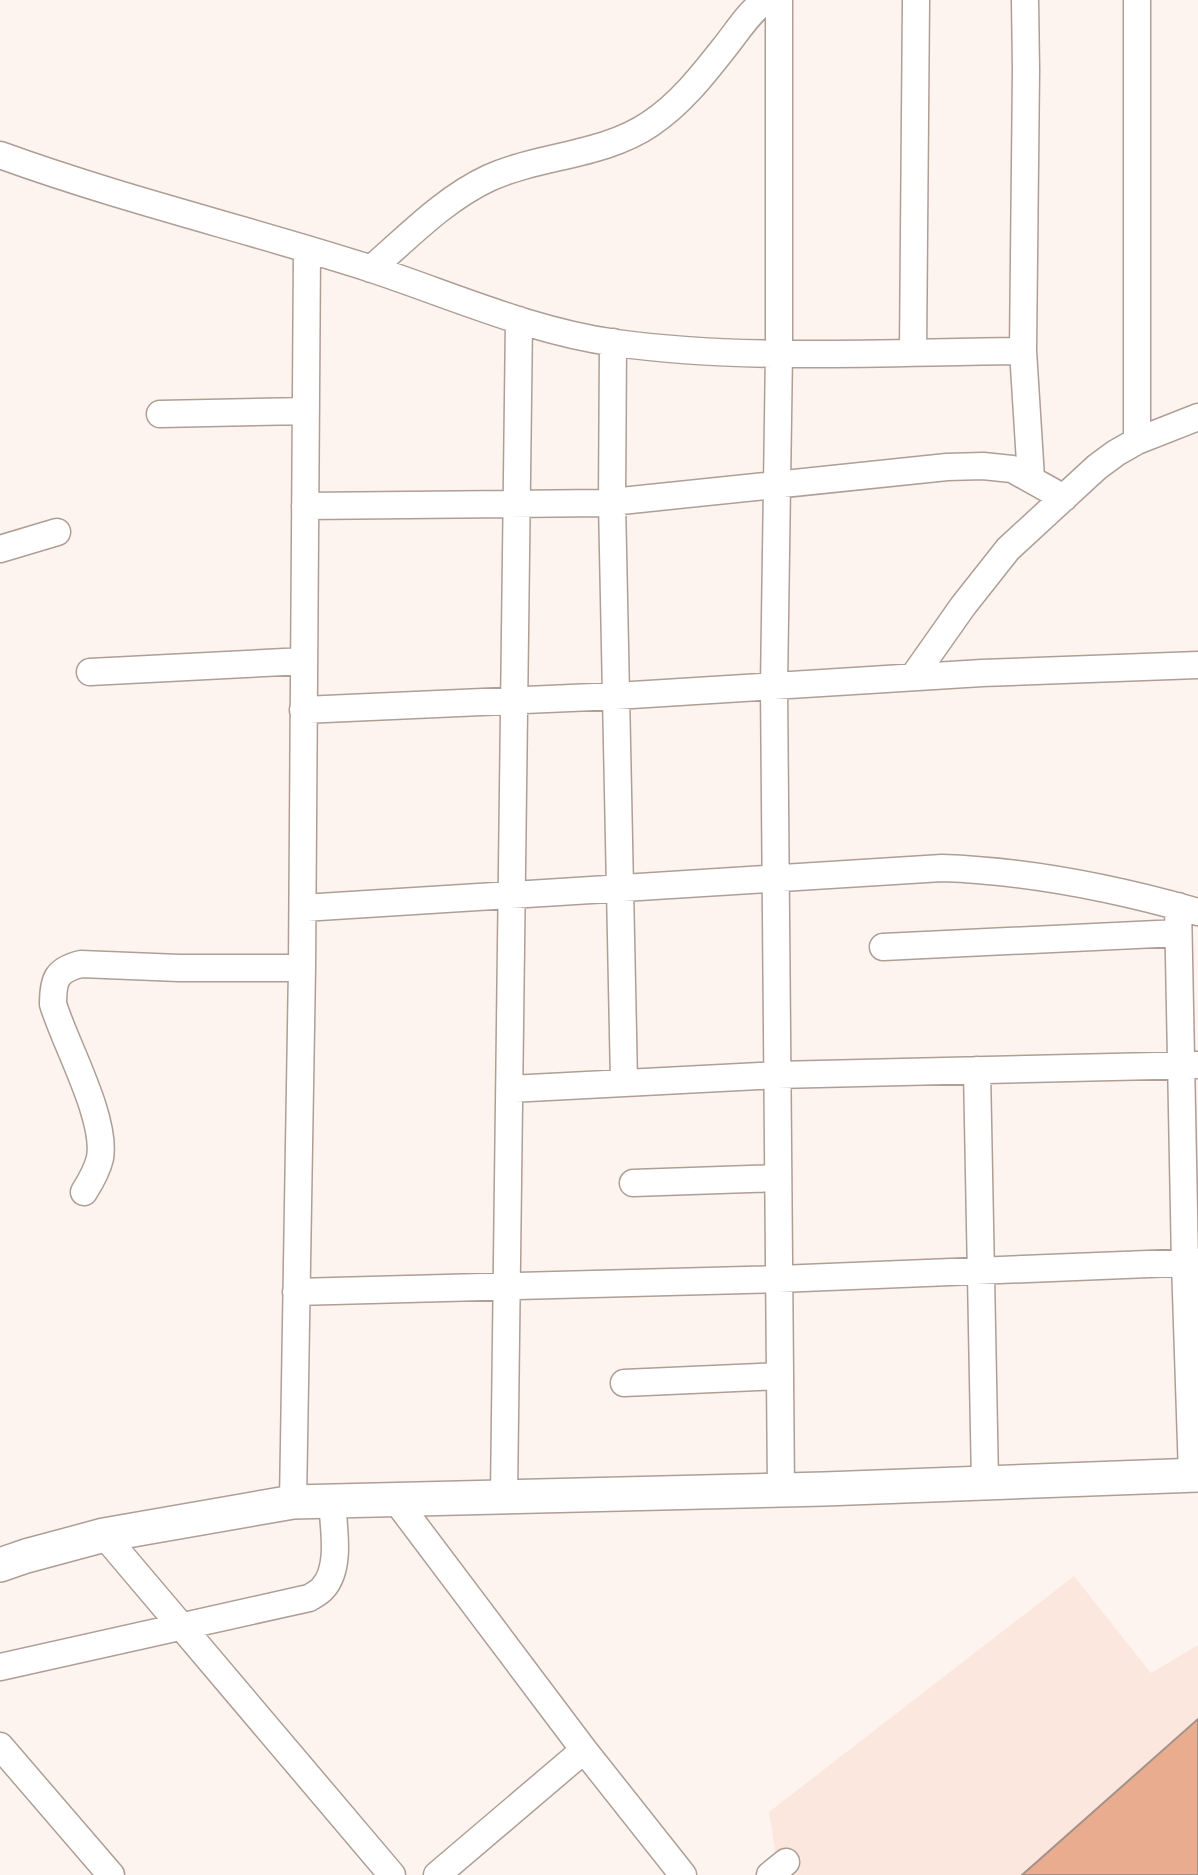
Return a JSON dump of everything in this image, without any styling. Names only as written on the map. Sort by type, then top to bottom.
[{"type":"street","points":[[371,269],[462,193],[490,178],[522,166],[613,143],[648,126],[672,108],[766,0]]},
{"type":"street","points":[[779,0],[779,352],[774,685],[781,1490]]},
{"type":"street","points":[[913,352],[916,0]]},
{"type":"street","points":[[1025,0],[1023,351],[1031,478]]},
{"type":"street","points":[[1137,0],[1138,441]]},
{"type":"street","points":[[0,155],[371,269],[519,320],[613,342],[707,351],[1023,351]]},
{"type":"street","points":[[293,1502],[303,908],[307,250]]},
{"type":"street","points":[[504,1495],[519,320]]},
{"type":"street","points":[[613,342],[612,502],[624,1082]]},
{"type":"street","points":[[160,414],[306,411]]},
{"type":"street","points":[[913,677],[1008,550],[1097,467],[1138,441],[1198,417]]},
{"type":"street","points":[[305,506],[612,502],[947,467],[983,466],[1012,469],[1064,498]]},
{"type":"street","points":[[0,549],[57,532]]},
{"type":"street","points":[[90,672],[304,661]]},
{"type":"street","points":[[303,710],[616,696],[913,677],[1198,665]]},
{"type":"street","points":[[0,1564],[104,1535],[293,1502],[781,1490],[1195,1475],[1190,1065],[1178,933],[1188,909],[1129,893],[989,870],[891,870],[303,908]]},
{"type":"street","points":[[883,947],[1178,933]]},
{"type":"street","points":[[84,1192],[96,1172],[100,1144],[92,1107],[53,1004],[53,988],[58,975],[68,967],[81,964],[180,968],[302,968]]},
{"type":"street","points":[[510,1089],[777,1075],[1190,1065]]},
{"type":"street","points":[[977,1070],[985,1482]]},
{"type":"street","points":[[633,1183],[778,1178]]},
{"type":"street","points":[[296,1292],[779,1279],[1191,1263]]},
{"type":"street","points":[[624,1383],[780,1376]]},
{"type":"street","points":[[395,1499],[584,1750],[683,1875]]},
{"type":"street","points":[[0,1667],[309,1598],[323,1588],[331,1574],[334,1555],[332,1500]]},
{"type":"street","points":[[104,1535],[392,1875]]},
{"type":"street","points":[[0,1746],[111,1875]]},
{"type":"street","points":[[437,1875],[584,1750]]},
{"type":"shaded area","points":[[1074,1576],[1151,1673],[1198,1645],[1198,1875],[779,1875],[769,1812]]},
{"type":"building","points":[[1198,1719],[1198,1875],[1022,1875]]}]
